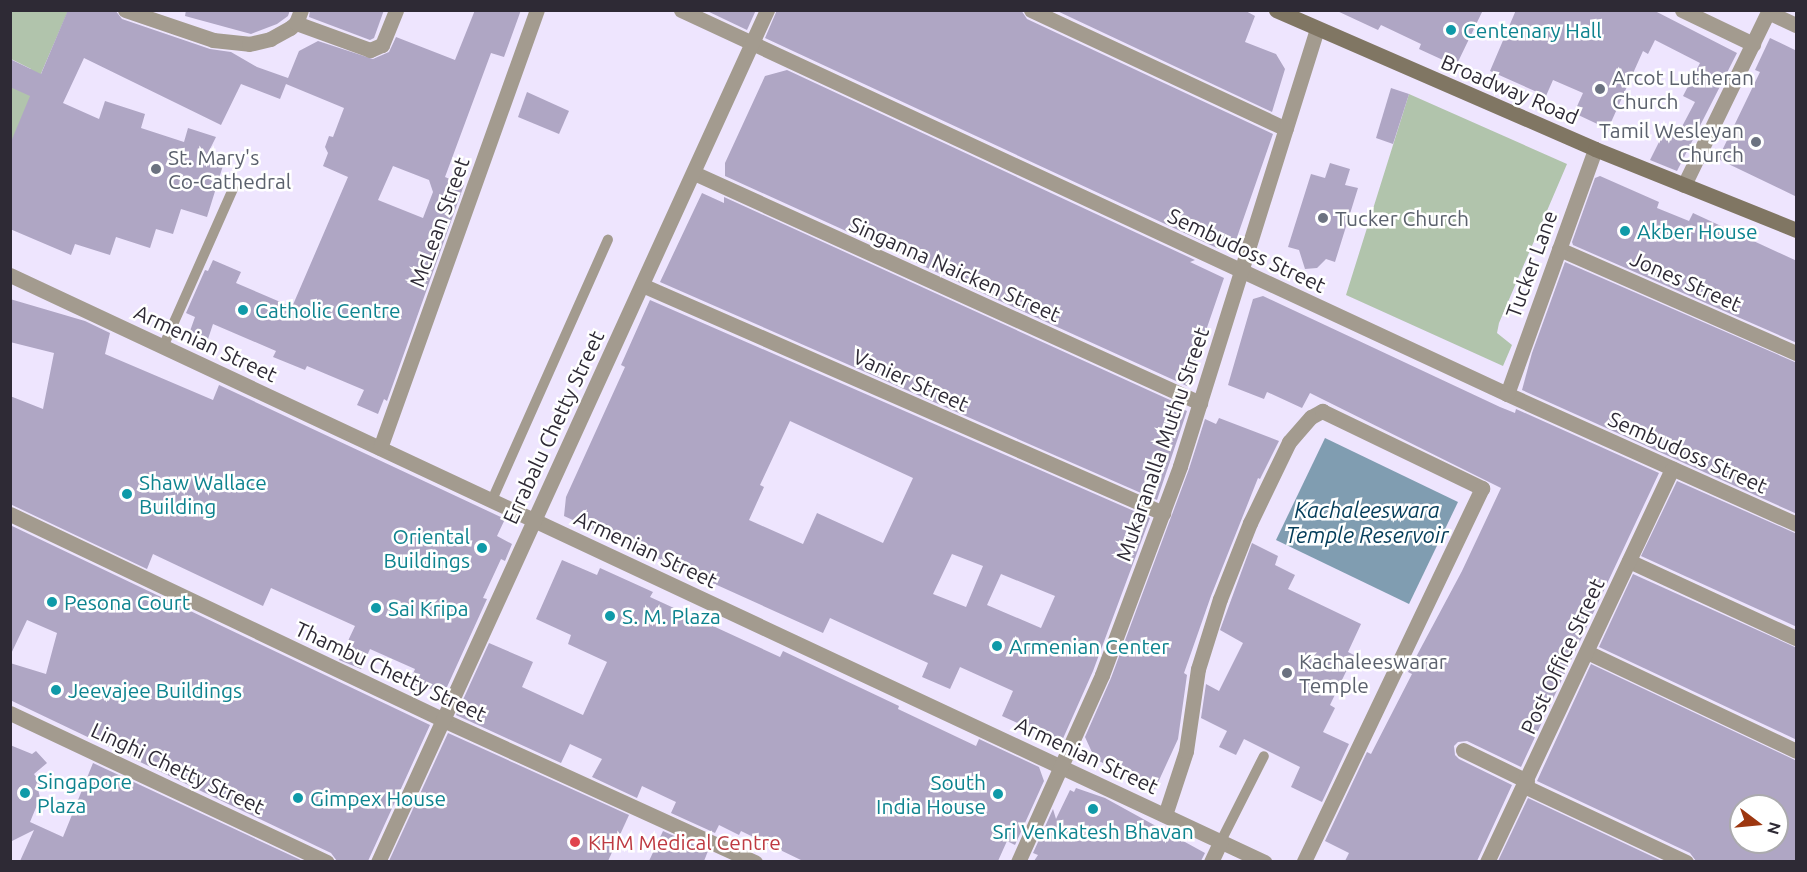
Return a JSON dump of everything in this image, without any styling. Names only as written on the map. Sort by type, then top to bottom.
[{"type":"main road","name":"Broadway Road","points":[[1276,10],[1595,148],[1797,230]]},
{"type":"street","points":[[125,10],[213,40],[236,44],[260,42],[287,30],[299,17],[370,50],[382,45],[396,10]]},
{"type":"street","name":"McLean Street","points":[[380,448],[537,10]]},
{"type":"street","name":"Sembudoss Street","points":[[681,10],[1507,394],[1797,524]]},
{"type":"street","name":"Errabalu Chetty Street","points":[[378,861],[767,10]]},
{"type":"street","points":[[1032,10],[1286,129]]},
{"type":"street","points":[[1682,10],[1753,44]]},
{"type":"street","points":[[1684,185],[1769,11],[1797,25]]},
{"type":"street","name":"Mukaranalla Muthu Street","points":[[1018,861],[1110,656],[1163,513],[1200,403],[1317,29]]},
{"type":"street","name":"Tucker Lane","points":[[1507,394],[1595,148]]},
{"type":"street","name":"Singanna Naicken Street","points":[[694,173],[1200,403]]},
{"type":"street","name":"Jones Street","points":[[1559,249],[1797,352]]},
{"type":"street","name":"Armenian Street","points":[[10,275],[1264,861]]},
{"type":"street","name":"Vanier Street","points":[[642,285],[1163,513]]},
{"type":"street","points":[[1165,815],[1186,751],[1201,657],[1225,588],[1254,516],[1289,442],[1305,423],[1322,411],[1482,488],[1304,861]]},
{"type":"street","name":"Post Office Street","points":[[1487,861],[1526,784],[1672,468]]},
{"type":"street","name":"Thambu Chetty Street","points":[[10,514],[443,720],[754,861]]},
{"type":"street","points":[[1629,561],[1797,638]]},
{"type":"street","points":[[1587,652],[1797,752]]},
{"type":"street","name":"Linghi Chetty Street","points":[[10,713],[327,861]]},
{"type":"street","points":[[1463,750],[1526,784],[1686,861]]},
{"type":"street","points":[[1211,861],[1221,841]]},
{"type":"lane","points":[[163,347],[233,189]]},
{"type":"lane","points":[[492,500],[608,240]]},
{"type":"lane","points":[[1221,841],[1264,756]]},
{"type":"green space","points":[[11,11],[68,11],[11,143],[11,87],[31,69],[11,59]]},
{"type":"green space","points":[[1409,94],[1567,164],[1499,323],[1497,333],[1512,345],[1503,366],[1346,295]]},
{"type":"water","name":"Kachaleeswara Temple Reservoir","points":[[1325,438],[1458,502],[1409,604],[1276,540]]},
{"type":"building","points":[[68,10],[115,10],[122,19],[210,49],[231,52],[257,67],[288,78],[299,51],[318,41],[373,59],[389,52],[396,37],[455,60],[475,10],[521,10],[504,57],[491,53],[445,177],[464,185],[387,401],[384,399],[378,414],[357,405],[364,390],[307,366],[305,370],[273,357],[276,351],[213,324],[208,339],[190,331],[195,317],[186,313],[205,270],[208,271],[213,260],[241,272],[236,283],[292,307],[348,177],[323,166],[328,153],[325,147],[329,136],[333,137],[344,108],[286,84],[280,99],[241,84],[221,125],[84,58],[63,103],[99,119],[105,101],[145,114],[141,128],[184,142],[188,128],[216,137],[209,151],[226,156],[207,217],[181,209],[173,234],[156,229],[150,248],[116,237],[110,255],[75,244],[71,255],[10,229],[10,144],[30,96],[10,87],[10,59],[41,74]],"holes":[[[393,166],[429,180],[433,192],[423,218],[378,200]]]},
{"type":"building","points":[[186,10],[290,10],[288,16],[277,24],[251,34],[185,16]]},
{"type":"building","points":[[310,10],[384,10],[374,38],[370,40],[309,17]]},
{"type":"building","points":[[705,10],[756,10],[747,30]]},
{"type":"building","points":[[777,10],[1021,10],[1027,19],[1273,134],[1235,243],[1219,249],[765,38]]},
{"type":"building","points":[[1055,10],[1244,10],[1255,16],[1245,42],[1276,54],[1285,69],[1272,112]]},
{"type":"building","points":[[1335,10],[1483,10],[1456,66],[1419,49],[1421,44],[1381,25],[1378,30]]},
{"type":"building","points":[[1516,10],[1653,10],[1737,53],[1677,171],[1650,160],[1665,130],[1677,136],[1695,102],[1683,96],[1700,63],[1655,40],[1648,54],[1643,51],[1608,129],[1574,113],[1583,93],[1553,80],[1546,96],[1490,71]]},
{"type":"building","points":[[1770,38],[1797,51],[1797,197],[1718,159],[1760,72],[1755,70]]},
{"type":"building","points":[[787,70],[1195,260],[1190,262],[1224,278],[1187,386],[725,176],[725,163],[765,76]]},
{"type":"building","points":[[1391,88],[1409,94],[1393,144],[1376,138]]},
{"type":"building","points":[[527,92],[569,111],[559,134],[518,117]]},
{"type":"building","name":"Tucker Church","points":[[1330,163],[1350,169],[1345,185],[1358,188],[1335,262],[1326,259],[1317,268],[1305,269],[1299,250],[1288,247],[1311,174],[1325,178]]},
{"type":"building","points":[[1600,176],[1659,202],[1657,208],[1689,221],[1693,213],[1797,261],[1797,343],[1573,245],[1572,242],[1595,178]]},
{"type":"building","points":[[702,193],[724,203],[724,197],[1181,405],[1180,408],[1187,411],[1157,500],[660,282]]},
{"type":"building","points":[[1565,262],[1797,363],[1797,514],[1522,390],[1532,353]]},
{"type":"building","points":[[1263,296],[1500,407],[1515,413],[1516,409],[1659,473],[1521,767],[1467,741],[1458,742],[1454,746],[1455,755],[1459,759],[1512,785],[1477,861],[1345,861],[1349,853],[1325,841],[1367,752],[1371,754],[1412,674],[1408,672],[1462,571],[1501,488],[1310,393],[1302,408],[1267,392],[1264,399],[1228,385],[1253,299]]},
{"type":"building","points":[[10,299],[85,321],[110,333],[105,354],[213,400],[219,385],[505,519],[497,536],[512,544],[505,561],[501,559],[483,598],[487,599],[447,687],[435,690],[409,683],[415,669],[370,649],[361,669],[339,660],[355,626],[271,588],[263,606],[153,554],[147,569],[10,504],[10,396],[43,409],[54,353],[10,342]]},
{"type":"building","points":[[650,300],[1150,518],[1093,671],[1061,743],[1002,716],[1013,691],[960,667],[950,689],[922,677],[928,663],[830,618],[823,633],[564,516],[566,497],[625,367],[621,365]],"holes":[[[790,421],[913,478],[883,543],[817,513],[803,544],[749,520],[764,487],[760,485]],[[952,554],[983,566],[966,607],[933,594]],[[1001,574],[1055,596],[1041,628],[987,605]]]},
{"type":"building","points":[[1219,418],[1279,441],[1260,479],[1258,478],[1211,596],[1184,673],[1187,675],[1178,739],[1155,789],[1095,759],[1085,737],[1111,678],[1189,469],[1205,419],[1216,424]]},
{"type":"building","points":[[1677,481],[1797,534],[1797,627],[1641,556]]},
{"type":"building","points":[[10,525],[430,725],[368,861],[337,861],[331,853],[10,700],[10,663],[46,674],[57,633],[27,620],[10,656]]},
{"type":"building","name":"Kachaleeswarar Temple","points":[[1252,543],[1278,556],[1275,565],[1295,575],[1288,589],[1361,624],[1348,652],[1354,655],[1330,705],[1335,708],[1323,732],[1349,744],[1322,802],[1291,787],[1300,767],[1244,739],[1236,755],[1219,747],[1227,731],[1201,718],[1206,684],[1219,691],[1243,643],[1220,630]]},
{"type":"building","points":[[562,560],[597,575],[600,568],[653,592],[650,597],[780,657],[783,651],[899,706],[898,709],[976,746],[979,739],[1039,767],[1044,781],[1015,845],[1007,841],[998,861],[803,861],[741,831],[739,835],[719,825],[715,833],[671,813],[676,802],[642,786],[637,798],[592,777],[602,759],[570,744],[561,763],[456,715],[489,643],[533,662],[522,687],[583,715],[607,662],[568,644],[571,635],[536,619]]},
{"type":"building","points":[[1633,574],[1797,648],[1797,740],[1599,647]]},
{"type":"building","points":[[1591,664],[1797,761],[1797,861],[1696,861],[1690,853],[1537,781]]},
{"type":"building","points":[[448,733],[629,815],[608,861],[389,861]]},
{"type":"building","points":[[10,745],[32,754],[36,751],[47,763],[34,774],[43,786],[38,789],[40,798],[30,822],[63,837],[93,763],[303,861],[20,861],[34,830],[10,842]]},
{"type":"building","name":"Sri Venkatesh Bhavan","points":[[1076,788],[1105,798],[1205,853],[1201,861],[1034,861],[1038,855],[1033,853],[1053,809],[1056,819],[1070,790],[1074,792]]},
{"type":"building","points":[[1528,798],[1662,861],[1498,861]]},
{"type":"building","points":[[663,831],[708,851],[704,861],[649,861]]},
{"type":"place","name":"Centenary Hall","points":[[1451,30]]},
{"type":"place","name":"Arcot Lutheran Church","points":[[1600,89]]},
{"type":"place","name":"Tamil Wesleyan Church","points":[[1756,142]]},
{"type":"place","name":"St. Mary's Co-Cathedral","points":[[156,169]]},
{"type":"place","name":"Tucker Church","points":[[1323,218]]},
{"type":"place","name":"Akber House","points":[[1625,231]]},
{"type":"place","name":"Catholic Centre","points":[[243,310]]},
{"type":"place","name":"Shaw Wallace Building","points":[[127,494]]},
{"type":"place","name":"Oriental Buildings","points":[[482,548]]},
{"type":"place","name":"Pesona Court","points":[[52,602]]},
{"type":"place","name":"Sai Kripa","points":[[376,608]]},
{"type":"place","name":"S. M. Plaza","points":[[610,616]]},
{"type":"place","name":"Armenian Center","points":[[997,646]]},
{"type":"place","name":"Kachaleeswarar Temple","points":[[1287,673]]},
{"type":"place","name":"Jeevajee Buildings","points":[[56,690]]},
{"type":"place","name":"Singapore Plaza","points":[[25,793]]},
{"type":"place","name":"South India House","points":[[998,794]]},
{"type":"place","name":"Gimpex House","points":[[298,798]]},
{"type":"place","name":"Sri Venkatesh Bhavan","points":[[1093,809]]},
{"type":"place","name":"KHM Medical Centre","points":[[575,842]]}]
